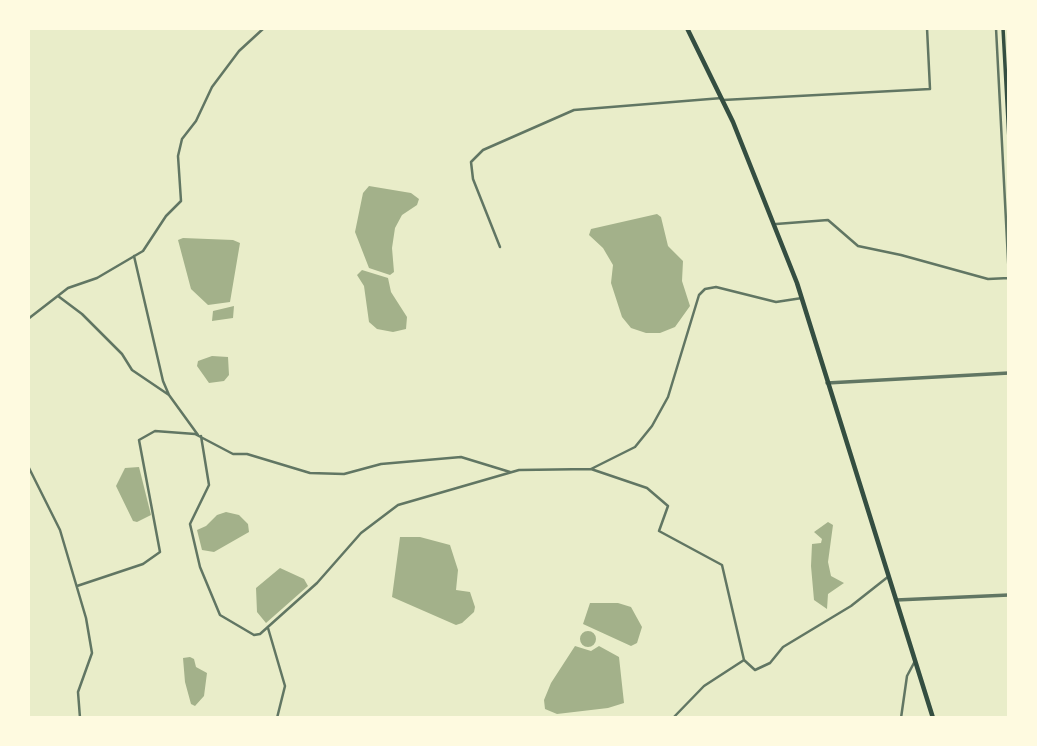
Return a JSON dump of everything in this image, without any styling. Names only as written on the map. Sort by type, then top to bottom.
[{"type":"highway","points":[[687,28],[723,99],[775,224],[802,298],[933,718]]},
{"type":"main road","points":[[1003,28],[1009,140]]},
{"type":"street","points":[[28,319],[57,296],[143,251],[166,216],[181,201],[178,156],[182,139],[196,121],[212,87],[239,51],[264,28]]},
{"type":"street","points":[[500,247],[473,179],[471,162],[483,150],[574,110],[723,99],[930,89],[927,28]]},
{"type":"street","points":[[775,224],[828,220],[830,225],[858,246],[988,279],[1009,278],[996,28]]},
{"type":"street","points":[[134,256],[157,362],[169,395],[199,435],[209,485],[190,524],[200,567],[220,615],[254,635],[268,628],[317,583],[361,533],[388,511],[405,503],[478,484],[510,472],[537,468],[576,471],[591,469],[635,447],[658,417],[668,397],[702,291],[716,287],[776,302],[802,298]]},
{"type":"street","points":[[57,296],[82,314],[122,354],[132,370],[169,395]]},
{"type":"street","points":[[827,383],[1009,373]]},
{"type":"street","points":[[77,586],[139,566],[159,554],[140,438],[160,430],[199,435],[233,454],[247,454],[310,473],[344,474],[381,464],[455,457],[475,459],[510,472]]},
{"type":"street","points":[[28,466],[60,530],[92,649],[78,692],[80,718]]},
{"type":"street","points":[[591,469],[647,488],[668,506],[659,531],[722,565],[744,660],[755,670],[770,663],[783,647],[851,606],[889,576]]},
{"type":"street","points":[[896,600],[1009,595]]},
{"type":"street","points":[[268,628],[285,686],[277,718]]},
{"type":"street","points":[[673,718],[710,682],[744,660]]},
{"type":"street","points":[[901,718],[907,676],[915,660]]},
{"type":"shaded area","points":[[369,186],[411,193],[419,199],[417,205],[402,215],[395,228],[392,248],[394,272],[390,275],[369,268],[355,232],[363,193]]},
{"type":"shaded area","points":[[657,214],[661,217],[668,246],[683,261],[682,281],[690,306],[675,327],[660,333],[646,333],[631,328],[622,317],[611,283],[613,265],[603,248],[589,235],[591,229]]},
{"type":"shaded area","points":[[178,240],[233,240],[240,243],[230,302],[208,305],[191,289]]},
{"type":"shaded area","points":[[362,270],[388,278],[391,292],[407,317],[406,329],[393,332],[377,329],[369,322],[364,286],[357,275]]},
{"type":"shaded area","points":[[234,306],[233,318],[212,321],[213,311]]},
{"type":"shaded area","points":[[212,356],[228,357],[229,375],[224,381],[209,383],[197,366],[198,361]]},
{"type":"shaded area","points":[[139,467],[151,515],[137,522],[133,521],[116,486],[125,468]]},
{"type":"shaded area","points":[[226,512],[239,515],[248,524],[249,532],[214,552],[202,550],[197,530],[206,526],[217,515]]},
{"type":"shaded area","points":[[828,522],[833,525],[828,562],[831,576],[844,583],[828,594],[827,609],[814,600],[811,566],[812,544],[821,543],[822,539],[814,532]]},
{"type":"shaded area","points":[[400,537],[420,537],[450,545],[458,570],[456,590],[470,592],[475,607],[474,612],[462,623],[456,625],[392,597]]},
{"type":"shaded area","points":[[280,568],[304,579],[308,586],[266,623],[257,612],[256,588]]},
{"type":"shaded area","points":[[590,603],[618,603],[631,607],[642,627],[637,643],[631,646],[583,624]]},
{"type":"shaded area","points":[[585,631],[591,631],[596,639],[594,645],[585,647],[580,642],[580,636]]},
{"type":"shaded area","points":[[575,646],[591,651],[599,646],[619,657],[624,703],[608,708],[557,714],[545,709],[544,700],[551,683]]},
{"type":"shaded area","points":[[183,658],[194,659],[196,667],[207,673],[204,696],[195,706],[191,704],[185,682]]}]
